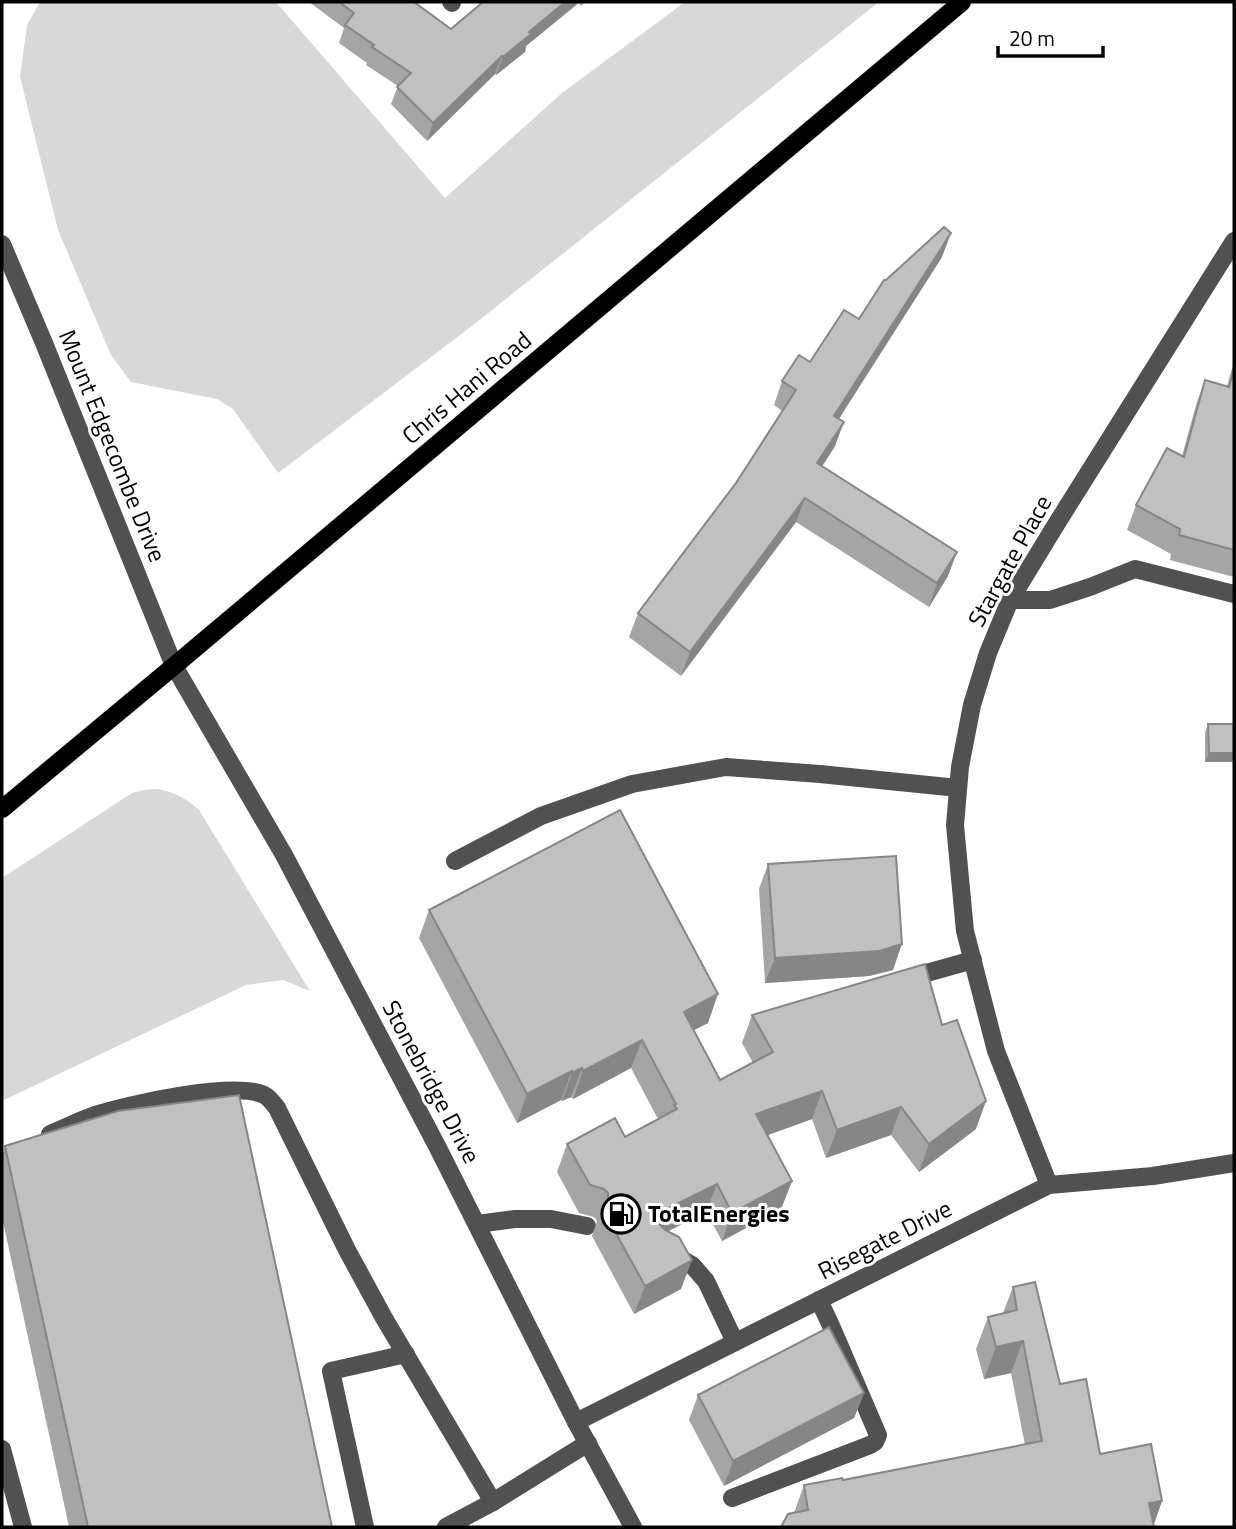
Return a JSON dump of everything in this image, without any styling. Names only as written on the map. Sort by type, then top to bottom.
[{"type":"main road","name":"Chris Hani Road","points":[[2,809],[961,2]]},
{"type":"street","name":"Stargate Place","points":[[1049,1185],[996,1051],[965,931],[956,825],[960,767],[972,705],[988,653],[1010,600],[1234,241]]},
{"type":"street","name":"Mount Edgecombe Drive","points":[[2,244],[174,667]]},
{"type":"street","points":[[1010,600],[1050,600],[1135,569],[1234,594]]},
{"type":"street","name":"Stonebridge Drive","points":[[174,667],[284,855],[477,1224],[576,1422],[633,1527]]},
{"type":"street","points":[[455,861],[541,816],[632,784],[726,767],[958,789]]},
{"type":"street","points":[[894,982],[973,960]]},
{"type":"street","points":[[37,1140],[95,1115],[168,1098],[215,1090],[252,1091],[265,1096],[277,1108],[347,1250],[493,1502]]},
{"type":"street","name":"Risegate Drive","points":[[576,1422],[1049,1185],[1153,1177],[1234,1163]]},
{"type":"street","points":[[477,1224],[515,1219],[551,1219],[587,1226]]},
{"type":"street","points":[[660,1248],[692,1265],[706,1281],[735,1342]]},
{"type":"street","points":[[732,1497],[870,1445],[877,1438],[819,1300]]},
{"type":"street","points":[[365,1527],[331,1371],[406,1354]]},
{"type":"street","points":[[446,1527],[493,1502],[588,1443]]},
{"type":"street","points":[[2,1448],[5,1479],[23,1527]]},
{"type":"shaded area","points":[[40,2],[276,2],[445,198],[562,93],[685,2],[879,2],[472,326],[278,473],[233,409],[217,399],[131,382],[111,355],[58,230],[20,77],[27,25]]},
{"type":"shaded area","points":[[157,789],[180,796],[199,810],[310,991],[283,980],[246,985],[2,1101],[2,878],[132,793]]},
{"type":"building","points":[[339,2],[414,2],[451,29],[483,2],[565,2],[529,32],[531,34],[502,56],[433,123],[397,87],[411,73],[345,25],[354,13]]},
{"type":"building","points":[[944,227],[951,233],[834,416],[844,422],[817,463],[957,552],[937,583],[805,498],[690,652],[638,613],[736,483],[796,390],[782,381],[799,355],[810,362],[844,310],[859,319],[884,280]]},
{"type":"building","points":[[1234,369],[1234,550],[1179,535],[1180,529],[1136,505],[1167,448],[1184,457],[1205,380],[1229,387]]},
{"type":"building","points":[[1208,724],[1234,724],[1234,753],[1209,753]]},
{"type":"building","points":[[620,810],[718,994],[684,1012],[720,1080],[773,1052],[752,1015],[925,964],[942,1025],[957,1020],[986,1101],[929,1144],[901,1107],[837,1130],[822,1091],[756,1114],[792,1181],[732,1213],[717,1184],[664,1210],[659,1219],[660,1225],[679,1237],[692,1260],[645,1286],[602,1208],[608,1200],[608,1193],[590,1185],[567,1144],[615,1118],[625,1137],[677,1109],[642,1040],[583,1071],[582,1068],[572,1071],[527,1094],[429,910]]},
{"type":"building","points":[[896,856],[902,944],[879,951],[775,958],[768,864]]},
{"type":"building","points":[[239,1095],[332,1527],[88,1527],[5,1146],[118,1111]]},
{"type":"building","points":[[1035,1282],[1060,1384],[1086,1379],[1100,1454],[1151,1444],[1162,1501],[1149,1503],[1154,1527],[781,1527],[788,1514],[808,1510],[804,1485],[842,1478],[843,1480],[1042,1441],[1023,1341],[996,1347],[988,1317],[1017,1310],[1013,1287]]},
{"type":"building","points":[[829,1327],[864,1393],[733,1461],[698,1395]]},
{"type":"place","name":"TotalEnergies","points":[[621,1214]]}]
